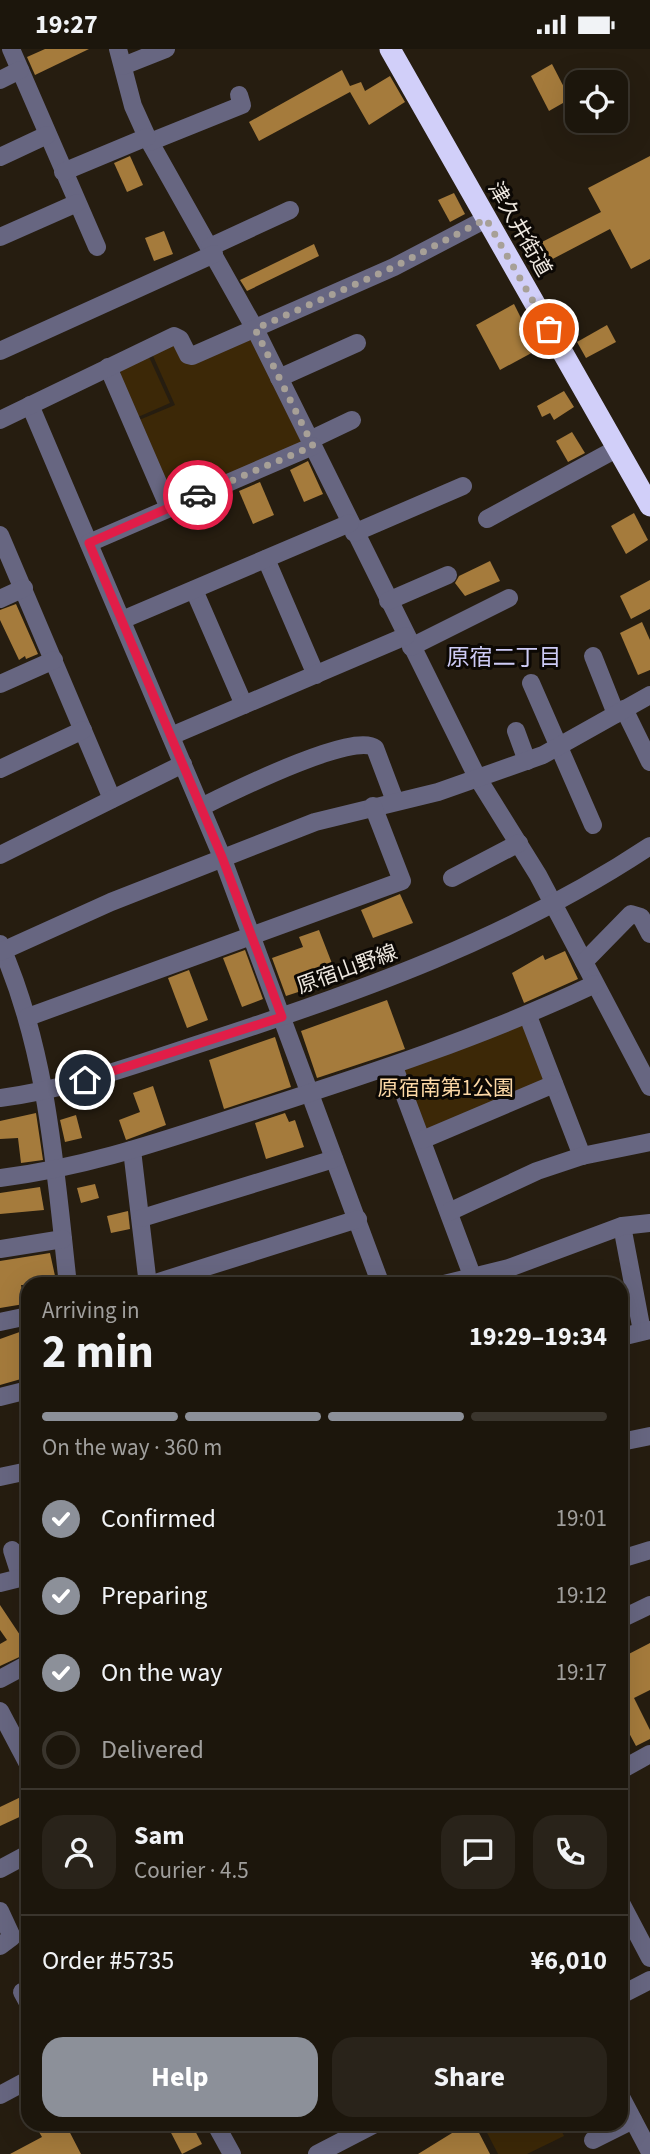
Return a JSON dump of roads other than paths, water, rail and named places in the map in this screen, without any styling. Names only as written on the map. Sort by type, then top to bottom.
[{"type":"highway","name":"津久井街道","points":[[390,49],[650,506]]},
{"type":"street","points":[[10,49],[97,247]]},
{"type":"street","points":[[166,49],[120,58],[133,106],[255,329],[477,776],[554,905],[649,1084]]},
{"type":"street","points":[[0,79],[20,70]]},
{"type":"street","points":[[151,143],[242,105],[239,95]]},
{"type":"street","points":[[63,172],[223,123]]},
{"type":"street","points":[[0,157],[47,135]]},
{"type":"street","points":[[0,237],[77,203]]},
{"type":"street","points":[[0,351],[290,210]]},
{"type":"street","points":[[0,420],[174,336],[180,339],[188,355],[192,356],[394,267],[486,219]]},
{"type":"street","points":[[279,378],[357,343]]},
{"type":"street","points":[[108,367],[169,508]]},
{"type":"street","points":[[30,405],[222,857],[378,1277]]},
{"type":"street","points":[[89,543],[311,443],[352,420]]},
{"type":"street","points":[[487,519],[616,449]]},
{"type":"street","points":[[122,620],[266,559],[463,486]]},
{"type":"street","points":[[0,535],[112,799]]},
{"type":"street","points":[[266,559],[316,675]]},
{"type":"street","points":[[388,601],[448,575]]},
{"type":"street","points":[[0,599],[24,588]]},
{"type":"street","points":[[194,590],[244,705]]},
{"type":"street","points":[[171,736],[316,675],[409,642],[509,598]]},
{"type":"street","points":[[593,656],[620,711],[650,762]]},
{"type":"street","points":[[0,684],[54,660]]},
{"type":"street","points":[[531,683],[593,825]]},
{"type":"street","points":[[67,1277],[45,1090],[28,1017],[1,949],[222,857],[315,822],[395,800],[438,792],[477,776],[527,761],[559,747],[650,695]]},
{"type":"street","points":[[0,769],[83,730]]},
{"type":"street","points":[[516,731],[527,761]]},
{"type":"street","points":[[201,807],[326,754],[363,744],[375,748],[395,800]]},
{"type":"street","points":[[0,855],[183,764]]},
{"type":"street","points":[[28,1017],[250,934],[402,881],[373,806]]},
{"type":"street","points":[[452,878],[519,843]]},
{"type":"street","name":"原宿山野線","points":[[0,1098],[85,1080],[282,1017],[435,960],[554,905],[650,846]]},
{"type":"street","points":[[584,962],[631,914],[641,917],[650,934]]},
{"type":"street","points":[[0,1178],[56,1171],[132,1150],[394,1067],[528,1016],[595,984]]},
{"type":"street","points":[[528,1016],[582,1156]]},
{"type":"street","points":[[394,1067],[473,1277]]},
{"type":"street","points":[[422,1140],[554,1084]]},
{"type":"street","points":[[449,1212],[537,1171],[582,1156],[650,1142]]},
{"type":"street","points":[[132,1150],[148,1277]]},
{"type":"street","points":[[142,1219],[334,1159]]},
{"type":"street","points":[[174,1277],[358,1219]]},
{"type":"street","points":[[476,1277],[622,1226],[650,1223]]},
{"type":"street","points":[[622,1226],[646,1330],[628,1335]]},
{"type":"street","points":[[0,1249],[63,1239]]},
{"type":"street","points":[[0,1322],[21,1318]]},
{"type":"street","points":[[0,1397],[21,1391]]},
{"type":"street","points":[[628,1441],[650,1436]]},
{"type":"street","points":[[0,1477],[21,1472]]},
{"type":"street","points":[[12,1550],[21,1570]]},
{"type":"street","points":[[628,1557],[650,1552]]},
{"type":"street","points":[[0,1583],[21,1578]]},
{"type":"street","points":[[628,1616],[650,1605]]},
{"type":"street","points":[[0,1679],[21,1668]]},
{"type":"street","points":[[0,1711],[21,1751]]},
{"type":"street","points":[[628,1766],[650,1754]]},
{"type":"street","points":[[0,1869],[21,1858]]},
{"type":"street","points":[[0,1911],[12,1934],[9,1941],[0,1946]]},
{"type":"street","points":[[628,1916],[650,1958]]},
{"type":"street","points":[[628,1991],[650,1980]]},
{"type":"street","points":[[0,2095],[21,2084]]},
{"type":"street","points":[[628,2110],[650,2152]]},
{"type":"street","points":[[628,2122],[633,2120]]},
{"type":"street","points":[[219,2131],[232,2154]]},
{"type":"street","points":[[317,2154],[359,2131]]},
{"type":"street","points":[[593,2140],[611,2131]]},
{"type":"district","name":"原宿二丁目","points":[[504,657]]},
{"type":"park label","name":"原宿南第1公園","points":[[446,1088]]}]
